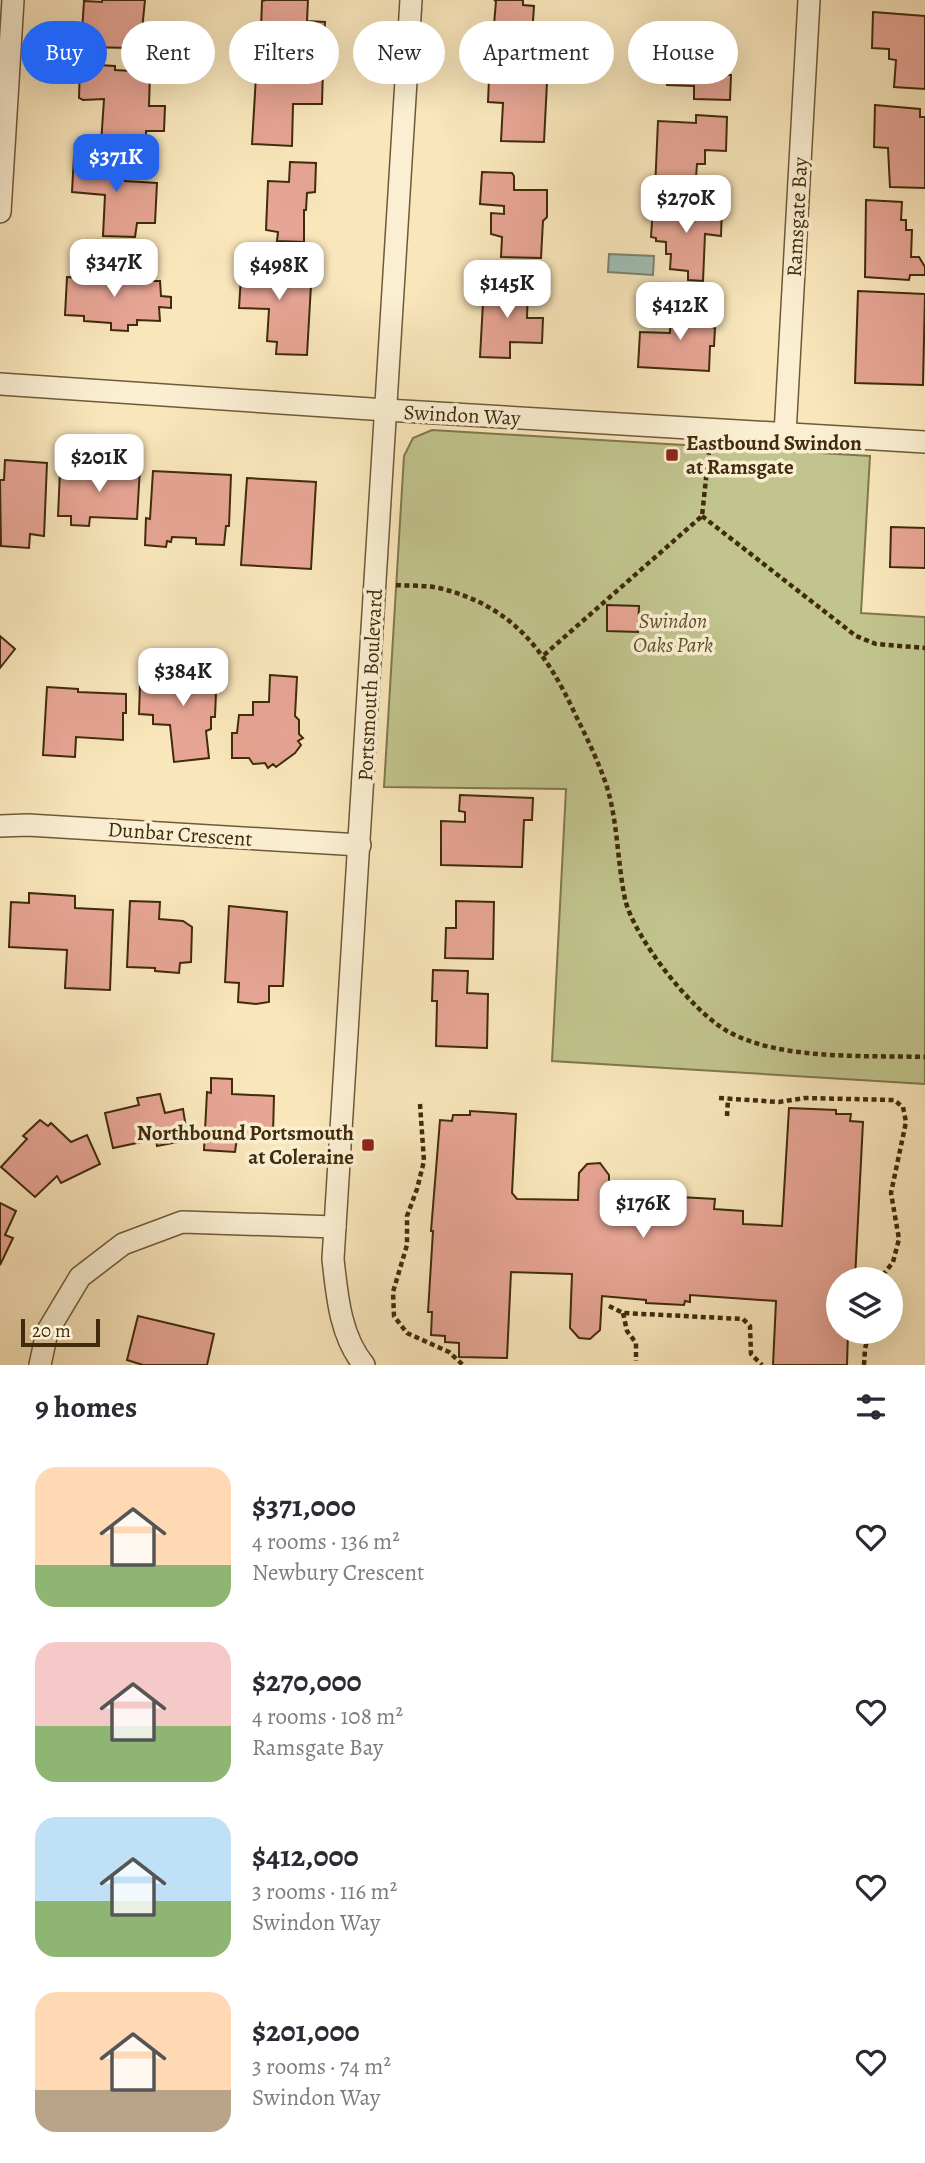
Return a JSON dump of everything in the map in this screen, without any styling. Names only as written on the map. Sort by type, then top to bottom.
[{"type":"street","points":[[0,212],[13,0]]},
{"type":"street","name":"Portsmouth Boulevard","points":[[364,1365],[349,1338],[341,1316],[333,1259],[411,0]]},
{"type":"street","name":"Ramsgate Bay","points":[[785,434],[809,0]]},
{"type":"street","name":"Swindon Way","points":[[0,384],[925,442]]},
{"type":"street","name":"Dunbar Crescent","points":[[0,826],[28,825],[360,845]]},
{"type":"street","points":[[40,1365],[47,1332],[80,1277],[123,1244],[182,1222],[335,1227]]},
{"type":"path","points":[[544,655],[702,516],[710,430]]},
{"type":"path","points":[[702,516],[856,636],[876,644],[925,648]]},
{"type":"path","points":[[376,584],[436,587],[463,595],[491,609],[524,632],[544,655],[559,680],[606,785],[626,902],[647,945],[693,1004],[726,1030],[763,1046],[793,1052],[925,1057]]},
{"type":"path","points":[[719,1098],[779,1102],[805,1098],[830,1101],[894,1100],[902,1107],[906,1122],[891,1193],[899,1239],[889,1267]]},
{"type":"path","points":[[727,1116],[728,1099]]},
{"type":"path","points":[[419,1104],[424,1160],[407,1216],[407,1245],[393,1292],[394,1316],[407,1333],[449,1352],[463,1365]]},
{"type":"path","points":[[609,1306],[623,1313],[743,1320],[750,1326],[751,1354],[762,1365]]},
{"type":"path","points":[[623,1313],[627,1331],[636,1343],[636,1361]]},
{"type":"path","points":[[864,1365],[865,1344]]},
{"type":"green space","name":"Swindon Oaks Park","points":[[432,430],[870,456],[861,613],[925,617],[925,1084],[552,1061],[566,789],[384,787],[404,456],[413,438]]},
{"type":"water","points":[[609,254],[654,256],[653,275],[608,272]]},
{"type":"building","points":[[145,0],[143,21],[121,21],[121,48],[107,48],[107,21],[83,21],[84,1]]},
{"type":"building","points":[[308,0],[307,21],[261,21],[262,1]]},
{"type":"building","points":[[494,0],[523,0],[523,5],[534,6],[533,21],[494,21]]},
{"type":"building","points":[[873,12],[925,16],[925,89],[894,87],[896,60],[889,59],[889,49],[872,48]]},
{"type":"building","points":[[107,66],[115,66],[115,70],[121,70],[121,84],[150,84],[149,106],[165,106],[164,131],[146,131],[146,146],[101,144],[104,99],[79,98],[79,84],[107,84]]},
{"type":"building","points":[[256,84],[323,84],[322,104],[293,104],[292,146],[252,144]]},
{"type":"building","points":[[489,84],[547,84],[544,142],[501,141],[503,103],[488,102]]},
{"type":"building","points":[[731,84],[730,100],[694,99],[694,86],[667,85]]},
{"type":"building","points":[[875,105],[920,109],[920,117],[925,117],[925,188],[890,187],[888,148],[874,147]]},
{"type":"building","points":[[696,115],[727,117],[726,151],[705,150],[705,164],[697,164],[695,191],[655,189],[658,121],[696,123]]},
{"type":"building","points":[[74,156],[126,160],[125,181],[157,183],[155,223],[137,223],[135,237],[103,236],[105,195],[72,192]]},
{"type":"building","points":[[290,162],[316,163],[315,192],[307,193],[304,210],[304,242],[277,241],[278,232],[266,230],[268,181],[289,182]]},
{"type":"building","points":[[482,172],[512,173],[514,190],[547,190],[547,217],[543,221],[541,258],[501,257],[502,237],[491,234],[491,213],[504,214],[504,206],[480,204]]},
{"type":"building","points":[[866,200],[902,202],[901,220],[906,220],[906,230],[912,230],[911,257],[919,257],[925,267],[925,275],[910,275],[909,280],[865,277]]},
{"type":"building","points":[[653,206],[722,208],[721,236],[705,234],[703,281],[688,280],[688,271],[670,269],[671,254],[666,254],[666,242],[656,241],[656,238],[651,237]]},
{"type":"building","points":[[242,260],[302,263],[301,285],[311,285],[307,355],[276,354],[277,342],[267,341],[269,309],[239,308]]},
{"type":"building","points":[[93,264],[115,265],[115,280],[146,278],[146,281],[160,281],[161,296],[171,297],[171,308],[159,307],[160,321],[137,320],[137,325],[128,325],[128,331],[111,330],[111,323],[84,321],[84,316],[65,315],[67,277],[93,278]]},
{"type":"building","points":[[484,284],[528,286],[527,318],[543,318],[542,343],[510,342],[510,358],[480,357]]},
{"type":"building","points":[[858,291],[925,294],[923,385],[855,383]]},
{"type":"building","points":[[671,306],[713,309],[714,346],[710,346],[709,371],[638,367],[640,332],[670,333]]},
{"type":"building","points":[[5,460],[47,463],[44,536],[30,534],[29,548],[1,546],[0,480],[4,480]]},
{"type":"building","points":[[78,463],[93,463],[93,473],[106,474],[106,466],[140,468],[137,519],[90,517],[89,526],[71,525],[71,516],[58,516],[60,471],[78,472]]},
{"type":"building","points":[[153,471],[231,475],[229,526],[226,526],[224,545],[196,544],[196,538],[172,537],[171,542],[167,541],[166,547],[145,545],[146,518],[150,519]]},
{"type":"building","points":[[247,478],[316,482],[311,569],[241,565]]},
{"type":"building","points":[[891,527],[925,528],[925,568],[890,567]]},
{"type":"building","points":[[607,605],[639,606],[638,632],[607,631]]},
{"type":"building","points":[[0,636],[15,649],[0,668]]},
{"type":"building","points":[[150,668],[220,671],[220,692],[216,692],[215,717],[211,717],[211,729],[206,731],[209,758],[174,762],[170,725],[153,724],[153,715],[139,714],[140,684],[149,685]]},
{"type":"building","points":[[270,675],[297,677],[295,716],[299,720],[299,734],[303,738],[298,741],[301,745],[295,753],[276,767],[273,764],[268,768],[265,763],[253,764],[249,758],[232,758],[232,733],[237,733],[239,715],[253,715],[253,702],[269,702]]},
{"type":"building","points":[[47,687],[78,689],[78,692],[126,694],[123,740],[76,737],[75,757],[43,755]]},
{"type":"building","points":[[460,795],[533,798],[532,820],[524,820],[522,867],[441,865],[441,821],[465,822],[465,812],[459,811]]},
{"type":"building","points":[[29,893],[75,896],[75,908],[113,910],[110,990],[65,988],[67,950],[9,947],[11,902],[29,903]]},
{"type":"building","points":[[130,901],[160,902],[159,919],[183,921],[192,927],[191,962],[180,963],[179,973],[155,971],[155,968],[127,967]]},
{"type":"building","points":[[456,901],[494,902],[493,959],[445,958],[446,928],[456,928]]},
{"type":"building","points":[[229,906],[287,912],[283,986],[269,986],[269,1002],[238,1002],[239,983],[225,982]]},
{"type":"building","points":[[433,970],[468,971],[467,993],[488,994],[487,1048],[436,1046],[437,1001],[432,1001]]},
{"type":"building","points":[[211,1078],[232,1079],[232,1094],[274,1096],[273,1134],[250,1133],[249,1138],[237,1138],[235,1152],[204,1150],[207,1092],[211,1093]]},
{"type":"building","points":[[160,1094],[165,1113],[183,1109],[188,1140],[157,1146],[156,1139],[113,1148],[105,1113],[139,1105],[137,1098]]},
{"type":"building","points":[[789,1108],[836,1110],[836,1114],[851,1114],[850,1121],[863,1122],[856,1267],[826,1267],[826,1344],[848,1344],[847,1365],[773,1365],[776,1301],[690,1295],[690,1302],[685,1301],[684,1305],[646,1303],[646,1300],[602,1296],[600,1330],[590,1339],[579,1338],[570,1328],[572,1274],[511,1272],[507,1358],[459,1357],[459,1343],[445,1342],[445,1336],[431,1335],[432,1312],[428,1312],[431,1231],[440,1120],[452,1121],[453,1115],[470,1115],[470,1111],[516,1114],[512,1193],[517,1199],[578,1200],[579,1173],[587,1164],[600,1163],[609,1175],[609,1193],[715,1199],[714,1209],[743,1211],[743,1224],[782,1226]]},
{"type":"building","points":[[40,1120],[48,1126],[51,1123],[71,1142],[87,1135],[100,1164],[61,1183],[57,1176],[35,1197],[1,1167],[27,1139],[23,1136]]},
{"type":"building","points":[[0,1203],[16,1211],[5,1235],[13,1238],[0,1265]]},
{"type":"building","points":[[138,1316],[214,1334],[207,1365],[143,1365],[127,1360]]},
{"type":"place","name":"Eastbound Swindon at Ramsgate","points":[[672,455]]},
{"type":"place","name":"Northbound Portsmouth at Coleraine","points":[[368,1145]]}]
